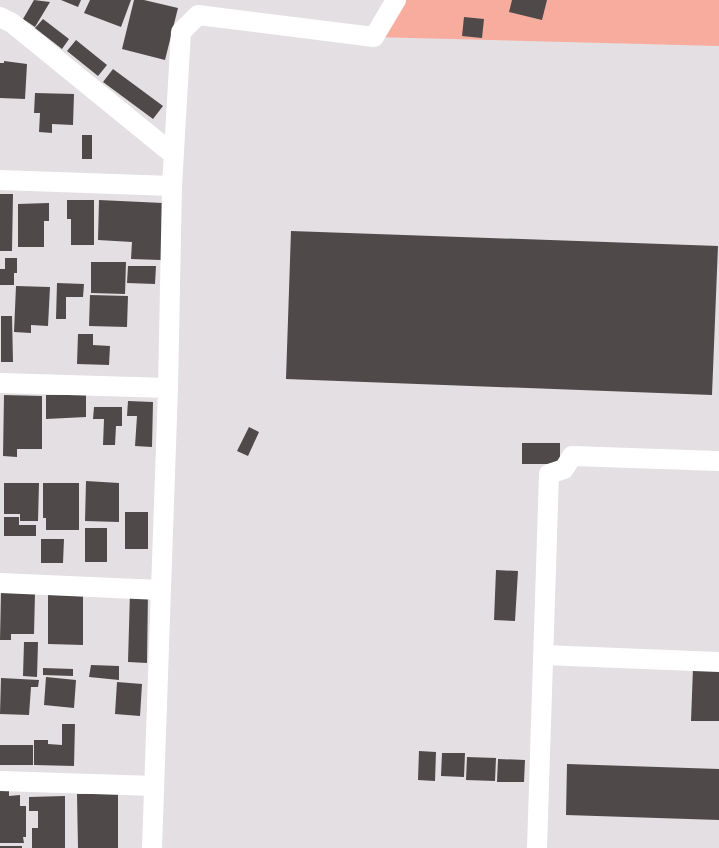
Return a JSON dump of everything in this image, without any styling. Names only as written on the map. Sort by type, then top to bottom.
[{"type":"street","points":[[152,848],[168,388],[172,186],[181,32],[198,15],[374,37],[396,0]]},
{"type":"street","points":[[0,17],[12,23],[174,155]]},
{"type":"street","points":[[0,180],[172,186]]},
{"type":"street","points":[[0,383],[168,388]]},
{"type":"street","points":[[537,848],[549,474],[564,469],[573,456],[719,461]]},
{"type":"street","points":[[0,583],[160,590]]},
{"type":"street","points":[[543,655],[719,662]]},
{"type":"street","points":[[0,781],[154,786]]},
{"type":"shaded area","points":[[396,0],[719,0],[719,46],[374,37]]},
{"type":"building","points":[[34,0],[50,2],[35,27],[23,19]]},
{"type":"building","points":[[61,0],[81,0],[78,7]]},
{"type":"building","points":[[90,0],[131,0],[121,27],[84,13]]},
{"type":"building","points":[[134,0],[178,8],[165,60],[122,49]]},
{"type":"building","points":[[512,0],[547,0],[542,20],[509,12]]},
{"type":"building","points":[[464,17],[484,19],[482,38],[462,36]]},
{"type":"building","points":[[43,19],[69,39],[62,49],[35,28]]},
{"type":"building","points":[[76,40],[107,65],[98,76],[67,51]]},
{"type":"building","points":[[4,61],[27,64],[25,99],[0,98],[0,63]]},
{"type":"building","points":[[113,69],[163,106],[153,119],[103,82]]},
{"type":"building","points":[[35,93],[74,94],[73,125],[52,124],[52,133],[39,132],[40,113],[34,113]]},
{"type":"building","points":[[82,135],[92,135],[92,159],[82,159]]},
{"type":"building","points":[[0,194],[13,194],[12,251],[0,251]]},
{"type":"building","points":[[67,200],[94,200],[94,245],[71,245],[71,219],[67,219]]},
{"type":"building","points":[[99,200],[163,203],[161,260],[131,259],[132,242],[98,240]]},
{"type":"building","points":[[49,203],[49,221],[44,221],[44,247],[18,247],[18,204]]},
{"type":"building","points":[[291,231],[718,246],[712,395],[286,379]]},
{"type":"building","points":[[5,258],[17,258],[14,285],[0,285],[0,269],[5,269]]},
{"type":"building","points":[[91,262],[126,262],[125,294],[91,293]]},
{"type":"building","points":[[128,266],[156,266],[155,284],[127,283]]},
{"type":"building","points":[[57,283],[84,284],[83,297],[66,297],[66,319],[56,319]]},
{"type":"building","points":[[16,286],[50,287],[48,326],[31,325],[31,333],[14,332]]},
{"type":"building","points":[[90,295],[128,296],[127,327],[89,326]]},
{"type":"building","points":[[1,316],[12,316],[13,362],[1,362]]},
{"type":"building","points":[[78,334],[93,334],[93,345],[110,346],[109,365],[77,364]]},
{"type":"building","points":[[4,395],[42,396],[42,449],[17,449],[17,457],[3,456]]},
{"type":"building","points":[[46,395],[86,395],[86,417],[46,419]]},
{"type":"building","points":[[128,401],[153,402],[152,447],[135,446],[137,416],[127,416]]},
{"type":"building","points":[[94,407],[122,407],[122,426],[116,426],[115,445],[103,445],[104,419],[93,419]]},
{"type":"building","points":[[249,427],[259,432],[248,456],[237,451]]},
{"type":"building","points":[[522,443],[560,443],[560,464],[522,464]]},
{"type":"building","points":[[86,481],[119,483],[119,522],[85,521]]},
{"type":"building","points":[[4,483],[39,483],[38,521],[20,521],[20,514],[4,514]]},
{"type":"building","points":[[43,483],[79,483],[79,530],[46,530],[46,518],[43,518]]},
{"type":"building","points":[[125,512],[148,512],[148,549],[125,549]]},
{"type":"building","points":[[4,517],[19,517],[19,525],[36,525],[36,536],[4,536]]},
{"type":"building","points":[[85,528],[107,528],[107,562],[85,562]]},
{"type":"building","points":[[41,539],[64,539],[63,563],[41,563]]},
{"type":"building","points":[[496,570],[518,571],[515,621],[494,620]]},
{"type":"building","points":[[130,592],[148,593],[147,663],[128,662]]},
{"type":"building","points":[[1,593],[35,593],[34,634],[11,634],[11,640],[0,640]]},
{"type":"building","points":[[48,594],[83,594],[83,645],[48,644]]},
{"type":"building","points":[[24,642],[38,642],[37,677],[23,676]]},
{"type":"building","points":[[91,665],[119,666],[119,680],[89,677]]},
{"type":"building","points":[[43,668],[73,669],[73,676],[43,675]]},
{"type":"building","points":[[693,668],[719,669],[719,721],[691,721]]},
{"type":"building","points":[[46,677],[76,680],[74,708],[44,705]]},
{"type":"building","points":[[1,678],[39,680],[38,687],[31,687],[29,715],[0,714]]},
{"type":"building","points":[[117,682],[142,684],[140,716],[115,714]]},
{"type":"building","points":[[62,724],[75,724],[74,766],[34,765],[34,740],[48,740],[48,744],[62,745]]},
{"type":"building","points":[[0,745],[33,745],[33,765],[0,765]]},
{"type":"building","points":[[419,751],[436,752],[435,781],[418,780]]},
{"type":"building","points":[[442,753],[465,753],[464,777],[441,776]]},
{"type":"building","points":[[467,757],[496,758],[495,781],[466,780]]},
{"type":"building","points":[[498,759],[525,760],[524,782],[497,782]]},
{"type":"building","points":[[567,764],[719,769],[719,820],[566,815]]},
{"type":"building","points":[[0,791],[9,791],[9,796],[20,795],[20,806],[26,806],[24,843],[0,843]]},
{"type":"building","points":[[77,794],[118,794],[118,848],[78,848]]},
{"type":"building","points":[[65,796],[65,848],[32,848],[32,828],[38,828],[38,811],[29,811],[29,797]]},
{"type":"building","points":[[0,846],[22,846],[22,848],[0,848]]}]
